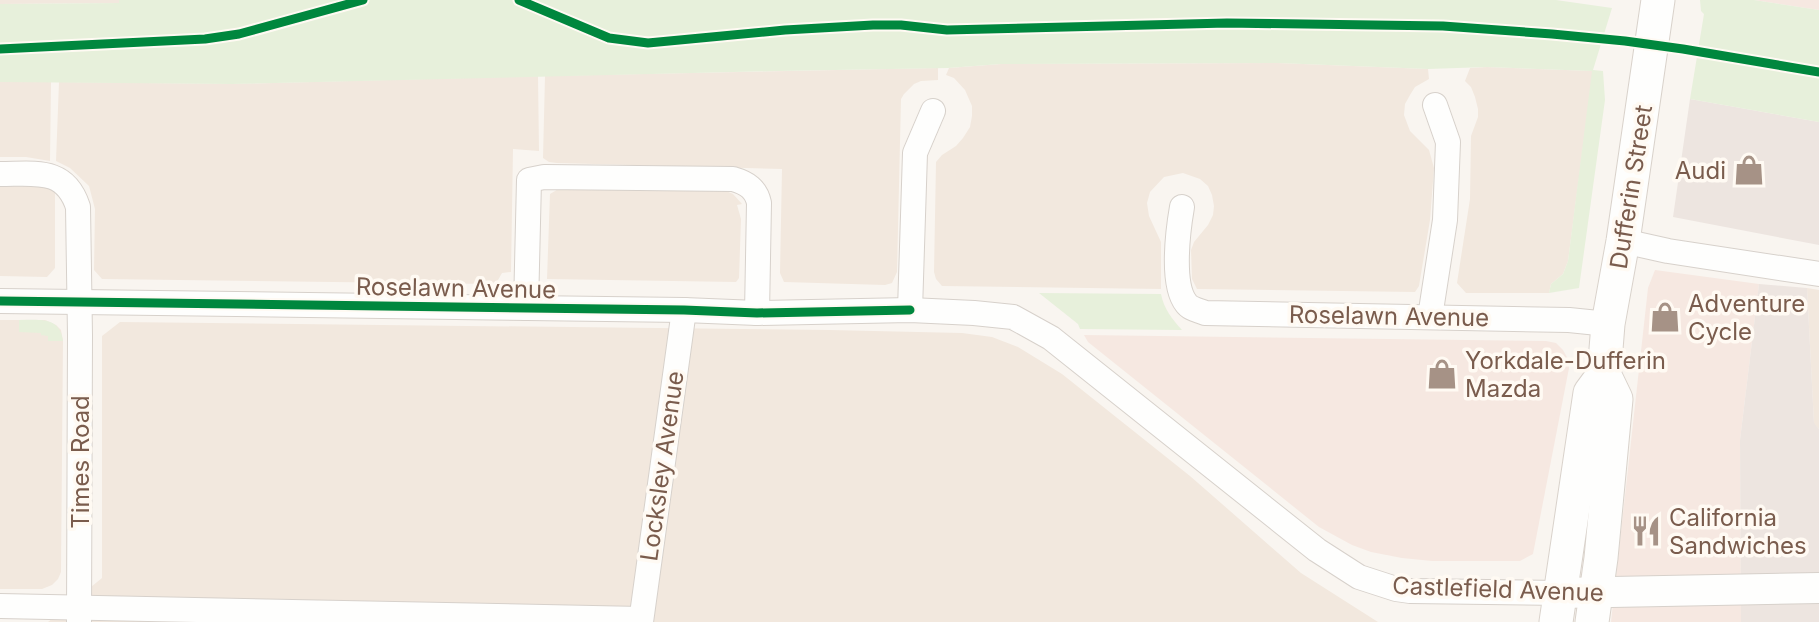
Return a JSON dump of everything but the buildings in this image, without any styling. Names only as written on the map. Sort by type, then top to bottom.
[{"type":"main road","name":"Dufferin Street","points":[[1595,607],[1616,398],[1604,374],[1608,324],[1623,241],[1658,0]]},
{"type":"main road","name":"Dufferin Street","points":[[1558,608],[1590,393],[1604,374]]},
{"type":"street","points":[[1430,317],[1445,220],[1448,142],[1435,105]]},
{"type":"street","points":[[910,310],[915,153],[933,111]]},
{"type":"street","name":"Times Road","points":[[0,174],[46,174],[73,192],[78,207],[79,615]]},
{"type":"street","points":[[526,308],[529,180],[544,177],[733,179],[744,182],[757,194],[759,203],[757,313]]},
{"type":"street","name":"Roselawn Avenue","points":[[1182,207],[1177,240],[1179,292],[1187,306],[1205,313],[1569,320],[1608,324]]},
{"type":"street","points":[[1623,241],[1668,251],[1819,274]]},
{"type":"street","name":"Roselawn Avenue","points":[[0,300],[757,313],[910,310],[1013,317],[1052,338]]},
{"type":"street","name":"Locksley Avenue","points":[[641,620],[684,310]]},
{"type":"street","name":"Castlefield Avenue","points":[[1052,338],[1318,550],[1359,577],[1381,585],[1410,591],[1558,608],[1819,588]]},
{"type":"street","points":[[0,606],[79,615],[641,620]]},
{"type":"shaded area","points":[[0,0],[119,0],[119,3],[0,4]]},
{"type":"shaded area","points":[[1754,0],[1819,0],[1819,10]]},
{"type":"shaded area","points":[[1278,63],[1428,69],[1429,79],[1415,87],[1405,104],[1404,115],[1410,131],[1429,150],[1434,168],[1430,220],[1419,286],[1415,292],[1197,289],[1192,279],[1191,250],[1208,225],[1214,206],[1208,186],[1200,179],[1183,173],[1164,177],[1150,192],[1147,203],[1149,216],[1161,242],[1161,289],[942,286],[936,279],[936,162],[963,138],[970,127],[972,116],[972,106],[965,90],[954,78],[946,75],[949,68],[1001,64]]},
{"type":"shaded area","points":[[938,68],[938,80],[914,84],[901,99],[897,272],[892,283],[885,285],[784,282],[780,273],[782,169],[557,163],[543,158],[545,76]]},
{"type":"shaded area","points":[[1470,68],[1593,71],[1568,261],[1563,274],[1551,284],[1549,293],[1466,293],[1457,283],[1470,199],[1471,136],[1478,117],[1475,97],[1465,81]]},
{"type":"shaded area","points":[[538,76],[539,151],[513,149],[511,272],[502,273],[498,280],[491,284],[102,279],[94,270],[95,209],[89,186],[70,168],[56,161],[59,82],[232,84]]},
{"type":"shaded area","points":[[0,82],[51,82],[50,161],[0,157]]},
{"type":"shaded area","name":"Audi","points":[[1690,99],[1819,122],[1819,245],[1673,217]]},
{"type":"shaded area","points":[[0,184],[39,185],[55,190],[55,268],[47,277],[0,276]]},
{"type":"shaded area","points":[[560,188],[724,190],[733,194],[742,204],[737,205],[741,219],[739,278],[736,282],[547,279],[550,194]]},
{"type":"shaded area","points":[[1655,270],[1759,284],[1740,440],[1741,622],[1611,622],[1648,288]]},
{"type":"shaded area","points":[[1759,284],[1807,288],[1814,423],[1819,429],[1819,622],[1741,622],[1740,440]]},
{"type":"shaded area","points":[[1807,288],[1819,290],[1819,429],[1814,424]]},
{"type":"shaded area","points":[[0,320],[45,320],[61,330],[63,341],[61,572],[52,585],[42,589],[0,589]]},
{"type":"shaded area","points":[[120,322],[830,330],[962,333],[992,337],[1018,347],[1062,374],[1190,476],[1301,573],[1378,622],[48,622],[102,578],[102,336]]},
{"type":"shaded area","points":[[1084,335],[1556,343],[1568,359],[1569,368],[1533,554],[1520,561],[1432,561],[1371,552],[1352,545],[1319,527],[1088,342]]},
{"type":"green space","points":[[119,0],[1556,0],[1612,8],[1593,70],[1603,71],[1605,100],[1579,288],[1549,293],[1551,284],[1563,274],[1568,261],[1592,71],[1487,67],[1428,69],[1278,63],[1001,64],[948,68],[232,84],[0,82],[0,4],[119,3]]},
{"type":"green space","points":[[1700,0],[1754,0],[1819,10],[1819,122],[1690,99],[1704,14]]},
{"type":"green space","points":[[1039,293],[1161,294],[1169,314],[1182,330],[1080,329],[1078,324]]},
{"type":"green space","points":[[19,320],[53,323],[58,327],[63,341],[48,341],[48,336],[41,333],[19,332]]},
{"type":"cycle path","points":[[0,49],[205,39],[239,34],[363,0]]},
{"type":"cycle path","points":[[519,0],[609,38],[648,43],[873,25],[947,30],[1227,23],[1443,26],[1625,41],[1819,72]]},
{"type":"cycle path","points":[[0,301],[757,313],[910,310]]},
{"type":"place","name":"Audi","points":[[1749,170]]},
{"type":"place","name":"Adventure Cycle","points":[[1665,317]]},
{"type":"place","name":"Yorkdale-Dufferin Mazda","points":[[1442,374]]},
{"type":"place","name":"California Sandwiches","points":[[1646,531]]}]
